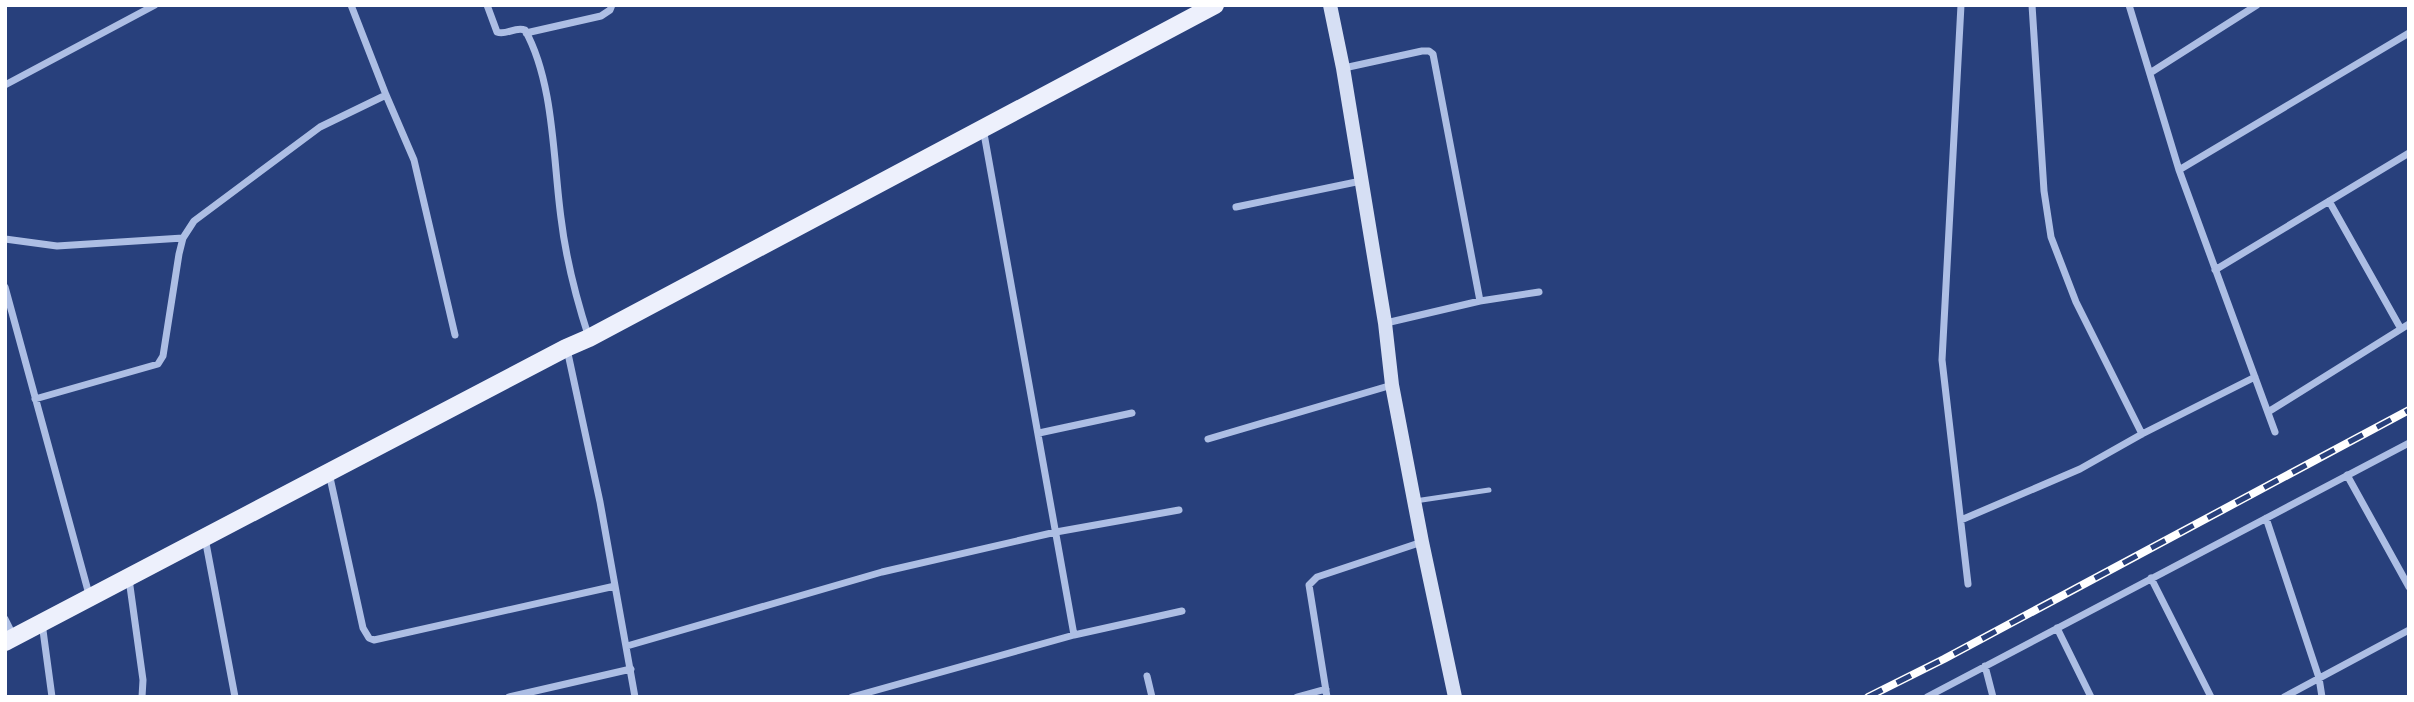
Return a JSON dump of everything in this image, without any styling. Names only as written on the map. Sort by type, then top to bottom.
[{"type":"main road","points":[[10,640],[589,338],[1215,5]]},
{"type":"street","points":[[5,85],[155,5]]},
{"type":"street","points":[[351,5],[414,160],[455,335]]},
{"type":"street","points":[[487,5],[496,32],[519,29],[526,33],[541,68],[564,242],[574,292],[589,338]]},
{"type":"street","points":[[526,33],[601,16],[610,10],[612,5]]},
{"type":"street","points":[[1330,5],[1385,323],[1392,385],[1455,697]]},
{"type":"street","points":[[1961,5],[1942,360],[1968,584]]},
{"type":"street","points":[[2032,5],[2044,191],[2051,237],[2076,302],[2143,434]]},
{"type":"street","points":[[2129,5],[2179,170],[2275,432]]},
{"type":"street","points":[[2150,74],[2257,5]]},
{"type":"street","points":[[2179,170],[2409,33]]},
{"type":"street","points":[[1343,68],[1426,51],[1433,54],[1480,301]]},
{"type":"street","points":[[35,399],[158,364],[163,356],[183,239],[194,221],[320,127],[386,95]]},
{"type":"street","points":[[983,127],[1074,635]]},
{"type":"street","points":[[2215,270],[2409,153]]},
{"type":"street","points":[[1236,207],[1361,181]]},
{"type":"street","points":[[2329,201],[2401,328]]},
{"type":"street","points":[[5,239],[57,246],[183,239]]},
{"type":"street","points":[[5,287],[90,599]]},
{"type":"street","points":[[1385,323],[1480,301],[1539,292]]},
{"type":"street","points":[[2268,412],[2409,324]]},
{"type":"street","points":[[566,348],[600,502],[635,697]]},
{"type":"street","points":[[1961,520],[2080,469],[2255,377]]},
{"type":"street","points":[[1208,439],[1392,385]]},
{"type":"street","points":[[1039,433],[1132,413]]},
{"type":"street","points":[[1927,697],[2409,443]]},
{"type":"street","points":[[329,473],[363,628],[369,638],[374,640],[615,586]]},
{"type":"street","points":[[2347,475],[2409,587]]},
{"type":"street","points":[[626,646],[882,572],[1056,532],[1180,510]]},
{"type":"street","points":[[2266,517],[2319,677],[2322,697]]},
{"type":"street","points":[[205,537],[234,697]]},
{"type":"street","points":[[1297,697],[1327,693],[1309,585],[1317,577],[1422,542]]},
{"type":"street","points":[[129,578],[144,680],[142,697]]},
{"type":"street","points":[[2151,578],[2211,697]]},
{"type":"street","points":[[852,697],[1074,635],[1182,611]]},
{"type":"street","points":[[5,619],[10,640]]},
{"type":"street","points":[[42,622],[52,697]]},
{"type":"street","points":[[2057,628],[2091,697]]},
{"type":"street","points":[[2284,697],[2409,630]]},
{"type":"street","points":[[1985,666],[1993,697]]},
{"type":"street","points":[[509,697],[631,669]]},
{"type":"street","points":[[1147,676],[1152,697]]},
{"type":"lane","points":[[1415,501],[1489,490]]},
{"type":"railway","points":[[1868,697],[2409,410]]}]
